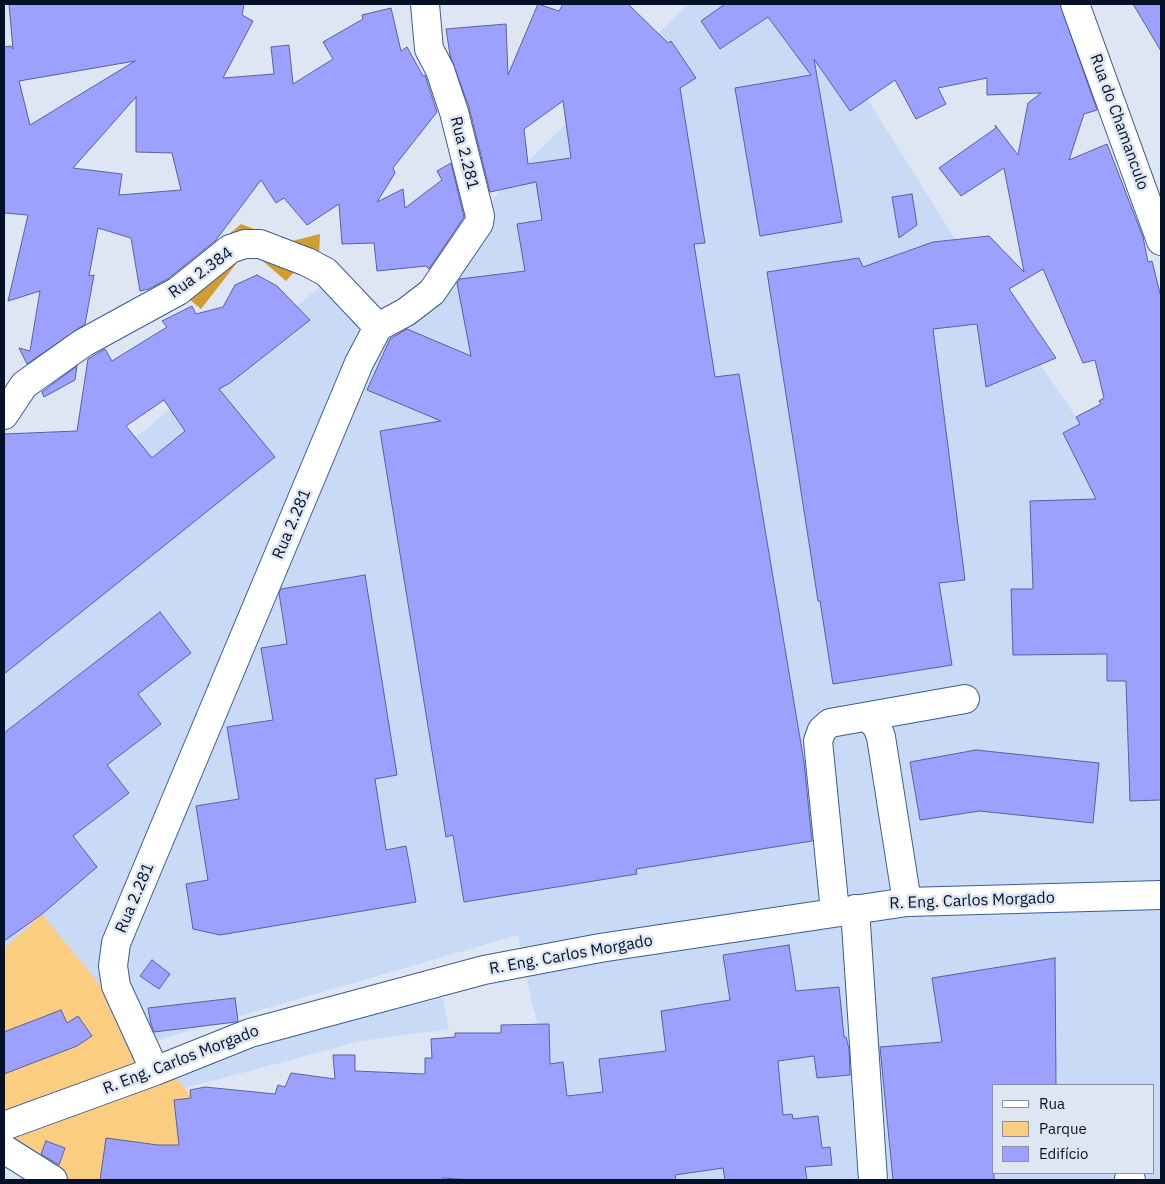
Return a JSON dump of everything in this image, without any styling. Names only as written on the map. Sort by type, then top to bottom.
[{"type":"street","name":"Rua 2.281","points":[[155,1071],[116,986],[113,966],[116,943],[359,363],[378,327],[406,312],[432,292],[479,223],[480,216],[454,112],[440,70],[430,49],[426,4]]},
{"type":"street","name":"Rua do Chamanculo","points":[[1075,4],[1161,240]]},
{"type":"street","name":"Rua 2.384","points":[[4,415],[24,385],[83,344],[178,292],[230,249],[245,244],[260,244],[307,262],[326,272],[378,327]]},
{"type":"street","points":[[873,1180],[845,911],[818,740],[822,730],[830,723],[868,718],[965,699]]},
{"type":"street","points":[[868,718],[877,726],[881,737],[907,902]]},
{"type":"street","name":"R. Eng. Carlos Morgado","points":[[4,1126],[155,1071],[250,1033],[484,970],[600,948],[907,902],[1161,895]]},
{"type":"street","points":[[4,1149],[53,1180]]},
{"type":"shaded area","points":[[688,4],[811,4],[836,40],[856,81],[967,258],[1079,421],[1161,576],[1161,1180],[584,1180],[532,1004],[518,935],[161,1039],[4,1101],[4,545],[320,287],[351,312],[389,322],[512,177]]},
{"type":"shaded area","points":[[241,224],[288,242],[320,234],[318,277],[296,270],[286,281],[257,256],[241,253],[236,264],[201,309],[171,284]]},
{"type":"shaded area","points":[[443,998],[449,1029],[361,1041],[178,1090],[173,1073],[355,1017]]},
{"type":"green space","points":[[42,914],[232,1146],[147,1180],[31,1180],[4,1121],[4,949]]},
{"type":"building","points":[[9,4],[244,4],[242,15],[253,21],[223,78],[274,74],[271,47],[289,45],[293,84],[333,59],[323,42],[363,19],[362,15],[391,8],[401,51],[407,47],[423,76],[425,75],[437,112],[393,168],[395,173],[377,202],[403,189],[405,208],[442,180],[437,171],[451,163],[464,217],[429,269],[426,266],[377,271],[374,243],[342,244],[339,204],[307,225],[284,198],[276,203],[261,180],[216,240],[169,278],[149,289],[140,291],[131,238],[98,228],[89,276],[94,275],[85,324],[27,364],[19,348],[30,351],[40,291],[8,301],[28,215],[4,213],[4,47],[11,46],[13,49]],"holes":[[[135,61],[30,125],[19,81]],[[136,97],[136,152],[172,153],[181,190],[119,195],[122,174],[73,168]]]},
{"type":"building","points":[[538,4],[559,11],[563,4],[628,4],[668,43],[671,41],[696,78],[680,88],[705,243],[694,244],[715,377],[739,374],[804,762],[812,841],[636,869],[637,874],[464,902],[453,835],[446,837],[380,431],[441,421],[367,390],[390,339],[407,329],[471,356],[457,283],[460,279],[525,271],[517,224],[542,220],[536,182],[490,192],[469,107],[450,55],[446,29],[506,24],[508,75]],"holes":[[[563,101],[571,158],[528,164],[524,129]]]},
{"type":"building","points":[[725,4],[1060,4],[1097,110],[1084,114],[1069,160],[1107,144],[1143,237],[1148,262],[1152,261],[1161,297],[1161,800],[1130,801],[1126,681],[1107,681],[1107,654],[1013,655],[1011,589],[1033,589],[1030,501],[1096,499],[1063,433],[1080,424],[1076,417],[1101,404],[1099,401],[1104,398],[1095,360],[1083,363],[1043,269],[1009,289],[1056,358],[986,387],[977,324],[933,329],[965,580],[939,583],[952,665],[833,684],[820,601],[818,601],[767,272],[859,258],[863,267],[933,242],[989,236],[1024,272],[1004,168],[961,196],[939,168],[996,128],[995,125],[1018,155],[1028,103],[1041,93],[987,95],[987,78],[938,88],[946,104],[916,119],[895,80],[850,111],[814,59],[842,222],[760,236],[735,88],[811,75],[768,17],[720,49],[701,21]]},
{"type":"building","points":[[1133,4],[1161,4],[1161,51]]},
{"type":"building","points":[[912,194],[917,225],[899,238],[892,197]]},
{"type":"building","points":[[257,275],[277,286],[310,320],[230,383],[219,389],[275,457],[4,674],[4,434],[77,431],[88,359],[105,349],[112,361],[167,327],[162,321],[192,306],[196,314],[223,307],[235,285]],"holes":[[[164,400],[185,431],[152,458],[126,426]]]},
{"type":"building","points":[[77,366],[75,380],[44,397],[42,392]]},
{"type":"building","points":[[365,575],[397,775],[375,779],[386,850],[406,846],[416,902],[220,935],[193,929],[186,884],[208,880],[196,806],[239,799],[227,727],[273,720],[261,648],[287,644],[279,593],[281,589]]},
{"type":"building","points":[[160,612],[191,653],[138,694],[161,724],[107,765],[129,793],[73,836],[97,867],[42,914],[4,941],[4,733]]},
{"type":"building","points":[[976,750],[1099,763],[1093,823],[980,811],[920,820],[910,762]]},
{"type":"building","points":[[789,945],[796,991],[839,987],[844,1037],[846,1037],[849,1049],[850,1075],[817,1078],[814,1056],[778,1061],[783,1115],[792,1114],[793,1119],[818,1116],[822,1148],[830,1147],[832,1165],[805,1167],[807,1180],[725,1180],[723,1168],[675,1175],[676,1180],[474,1180],[442,1178],[442,1180],[100,1180],[106,1138],[158,1145],[179,1145],[174,1100],[191,1098],[190,1090],[205,1087],[275,1094],[278,1085],[285,1087],[291,1073],[335,1079],[333,1055],[355,1055],[355,1071],[425,1074],[425,1058],[432,1058],[431,1039],[455,1037],[455,1033],[501,1033],[501,1025],[549,1024],[550,1064],[563,1062],[567,1096],[603,1092],[599,1059],[666,1051],[661,1011],[730,1000],[723,955]]},
{"type":"building","points":[[1055,958],[1056,1084],[992,1084],[992,1174],[994,1174],[994,1180],[893,1180],[880,1047],[942,1042],[932,978]]},
{"type":"building","points":[[152,960],[170,974],[159,989],[140,976]]},
{"type":"building","points":[[235,998],[238,1021],[236,1022],[154,1032],[151,1024],[148,1008]]},
{"type":"building","points":[[61,1010],[67,1023],[78,1016],[92,1036],[77,1046],[4,1074],[4,1032]]},
{"type":"building","points":[[46,1141],[65,1148],[59,1165],[41,1154]]}]
